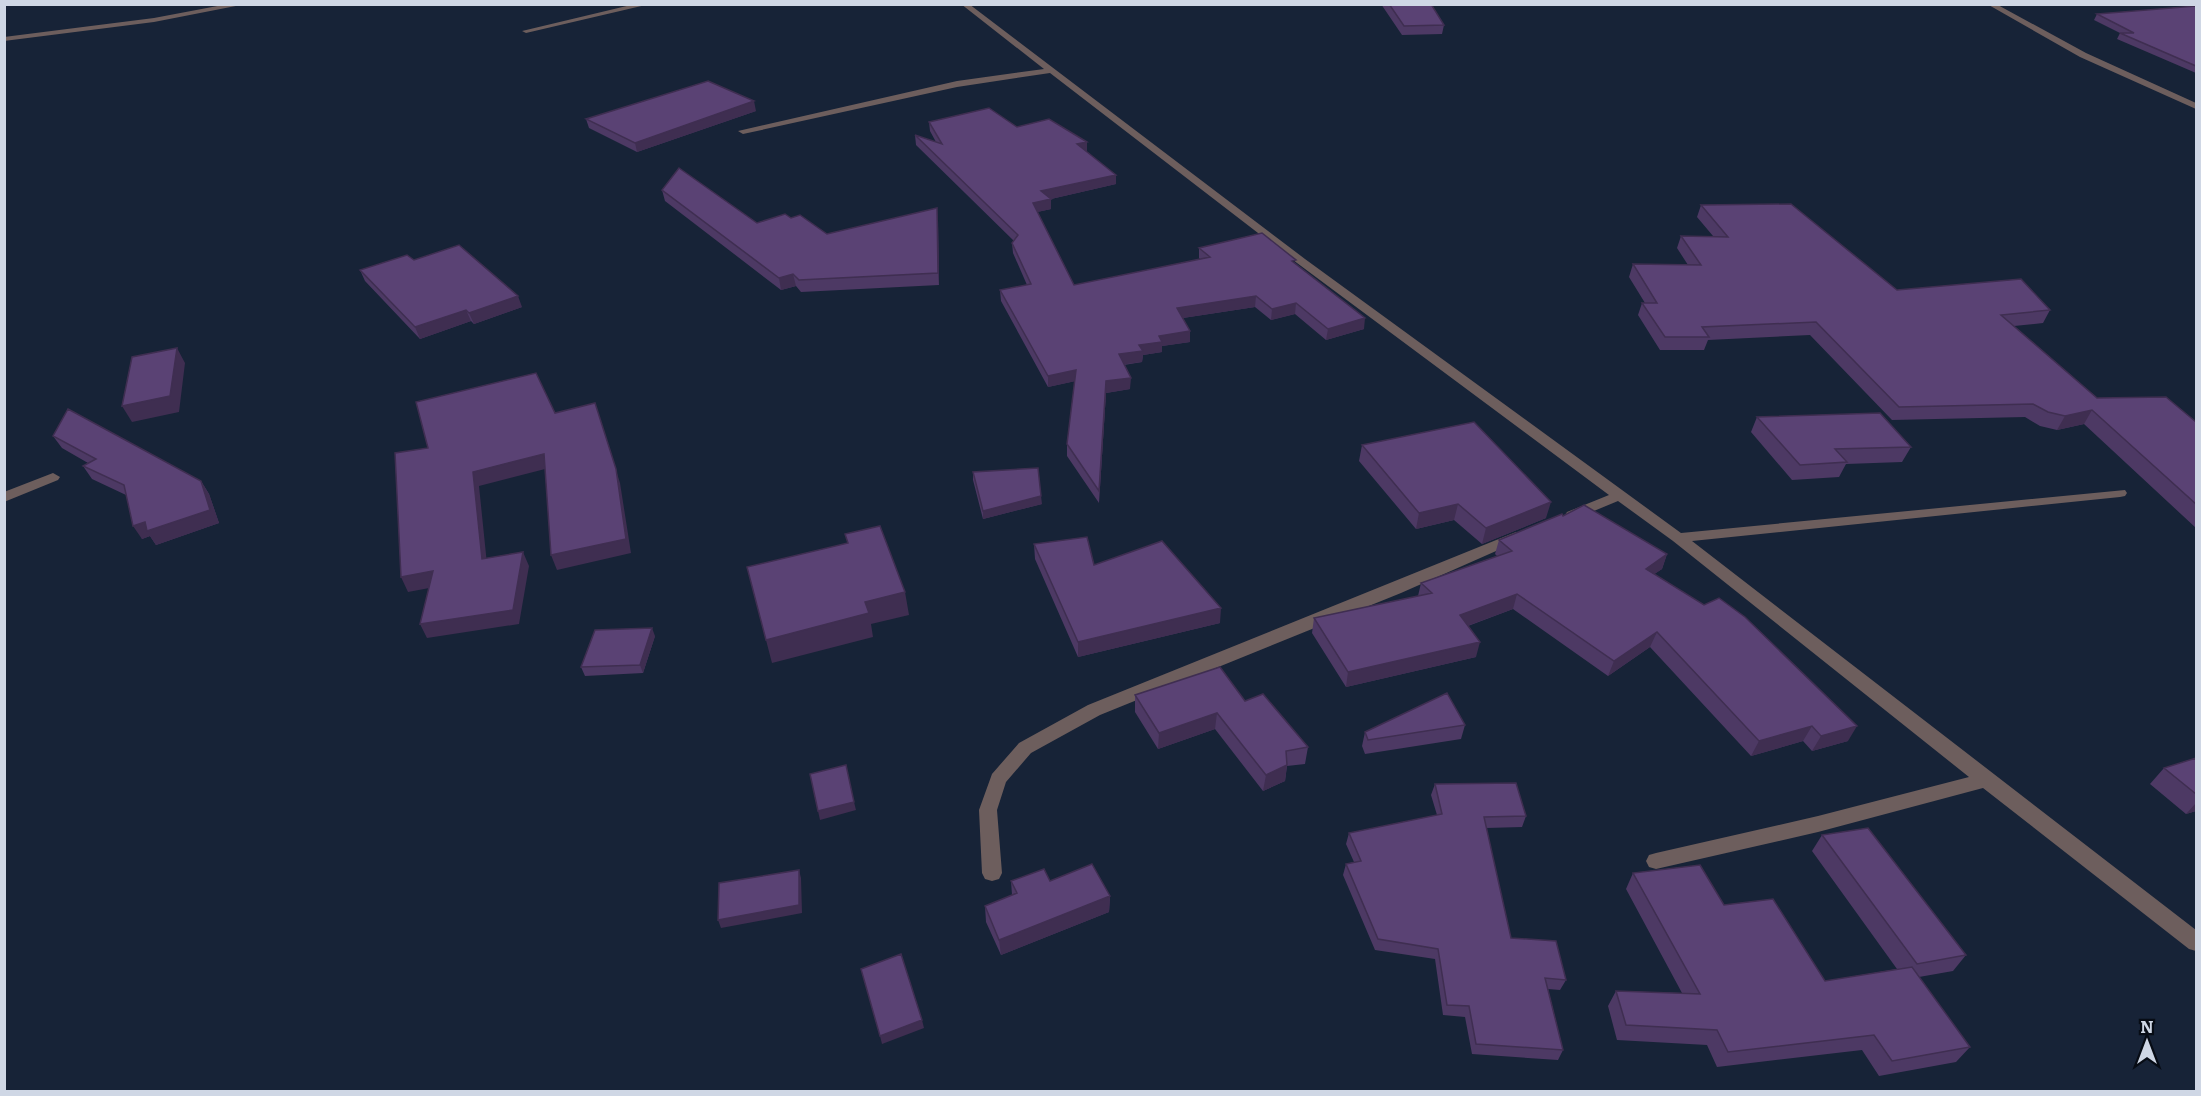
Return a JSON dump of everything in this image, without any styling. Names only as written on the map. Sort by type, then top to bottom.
[{"type":"street","points":[[4,39],[165,18],[243,4]]},
{"type":"street","points":[[526,31],[647,4]]},
{"type":"street","points":[[964,4],[1302,261],[1678,538],[2196,942]]},
{"type":"street","points":[[1989,4],[2083,55],[2196,106]]},
{"type":"street","points":[[743,131],[957,84],[1050,71]]},
{"type":"street","points":[[4,498],[53,477]]},
{"type":"street","points":[[1678,538],[1856,517],[1924,514],[2120,493]]},
{"type":"street","points":[[1554,522],[1621,495]]},
{"type":"street","points":[[992,873],[988,810],[998,779],[1025,748],[1094,710],[1395,589],[1532,531]]},
{"type":"street","points":[[1656,861],[1818,824],[1986,780]]},
{"type":"building","points":[[1389,4],[1431,4],[1444,25],[1404,26]]},
{"type":"building","points":[[2196,6],[2196,66],[2120,33],[2134,33],[2097,14]]},
{"type":"building","points":[[708,81],[754,101],[635,143],[586,119]]},
{"type":"building","points":[[989,108],[1017,127],[1049,119],[1087,142],[1077,144],[1116,175],[1041,191],[1051,199],[1033,203],[1074,285],[1210,257],[1199,248],[1262,233],[1296,260],[1292,261],[1365,318],[1328,329],[1296,303],[1272,309],[1256,296],[1177,308],[1190,331],[1159,336],[1162,342],[1139,345],[1143,351],[1119,354],[1131,378],[1106,381],[1099,491],[1067,444],[1076,370],[1048,376],[1000,290],[1031,284],[1012,243],[1018,235],[915,135],[942,144],[929,122]]},
{"type":"building","points":[[679,168],[757,223],[785,214],[791,218],[800,215],[827,234],[937,208],[938,273],[799,280],[793,274],[779,278],[662,190]]},
{"type":"building","points":[[1791,204],[1897,290],[2021,279],[2050,310],[2001,315],[2097,398],[2166,397],[2196,422],[2196,504],[2092,410],[2065,416],[2048,412],[2033,404],[1899,407],[1816,322],[1702,327],[1709,337],[1665,337],[1642,303],[1657,303],[1633,264],[1701,265],[1681,236],[1728,237],[1701,205]]},
{"type":"building","points":[[459,245],[518,296],[469,313],[466,310],[415,327],[360,270],[407,255],[414,260]]},
{"type":"building","points":[[177,348],[170,396],[122,406],[132,357]]},
{"type":"building","points":[[536,373],[555,413],[595,403],[616,469],[626,539],[551,555],[544,454],[473,472],[482,559],[523,552],[513,610],[420,624],[433,571],[401,577],[395,453],[428,448],[416,402]]},
{"type":"building","points":[[68,409],[201,481],[210,510],[147,531],[145,522],[133,526],[124,485],[83,466],[96,459],[53,436]]},
{"type":"building","points":[[1880,413],[1911,447],[1835,449],[1847,462],[1800,465],[1757,417]]},
{"type":"building","points":[[1474,422],[1551,502],[1486,528],[1458,504],[1419,513],[1362,445]]},
{"type":"building","points":[[1038,468],[1041,496],[983,511],[973,472]]},
{"type":"building","points":[[1584,505],[1667,554],[1646,569],[1704,605],[1719,598],[1745,617],[1857,726],[1821,736],[1812,726],[1759,741],[1657,632],[1614,661],[1517,594],[1460,615],[1480,642],[1348,672],[1314,618],[1432,593],[1421,583],[1512,551],[1499,540],[1562,514],[1563,516]]},
{"type":"building","points":[[880,526],[905,592],[865,602],[869,613],[766,640],[747,567],[848,543],[845,534]]},
{"type":"building","points":[[1087,537],[1094,565],[1162,541],[1221,608],[1078,642],[1034,544]]},
{"type":"building","points":[[652,628],[640,665],[581,667],[595,630]]},
{"type":"building","points":[[1220,667],[1245,701],[1263,694],[1308,747],[1286,751],[1287,765],[1266,775],[1217,713],[1159,733],[1135,695]]},
{"type":"building","points":[[1447,693],[1465,725],[1368,740],[1365,732]]},
{"type":"building","points":[[2196,758],[2196,794],[2164,768]]},
{"type":"building","points":[[846,765],[854,802],[818,811],[810,774]]},
{"type":"building","points":[[1516,783],[1526,816],[1484,817],[1511,938],[1556,941],[1566,980],[1545,978],[1563,1050],[1476,1044],[1469,1006],[1447,1005],[1438,949],[1378,939],[1346,864],[1361,861],[1349,833],[1442,814],[1435,784]]},
{"type":"building","points":[[1868,828],[1966,955],[1917,964],[1822,835]]},
{"type":"building","points":[[1092,864],[1110,896],[999,940],[985,906],[1017,893],[1011,881],[1044,869],[1050,881]]},
{"type":"building","points":[[1700,865],[1724,905],[1773,899],[1825,981],[1912,967],[1970,1047],[1892,1061],[1874,1035],[1728,1052],[1717,1030],[1626,1025],[1616,991],[1700,994],[1633,873]]},
{"type":"building","points":[[799,870],[799,905],[718,920],[719,883]]},
{"type":"building","points":[[901,954],[922,1020],[880,1036],[861,969]]}]
